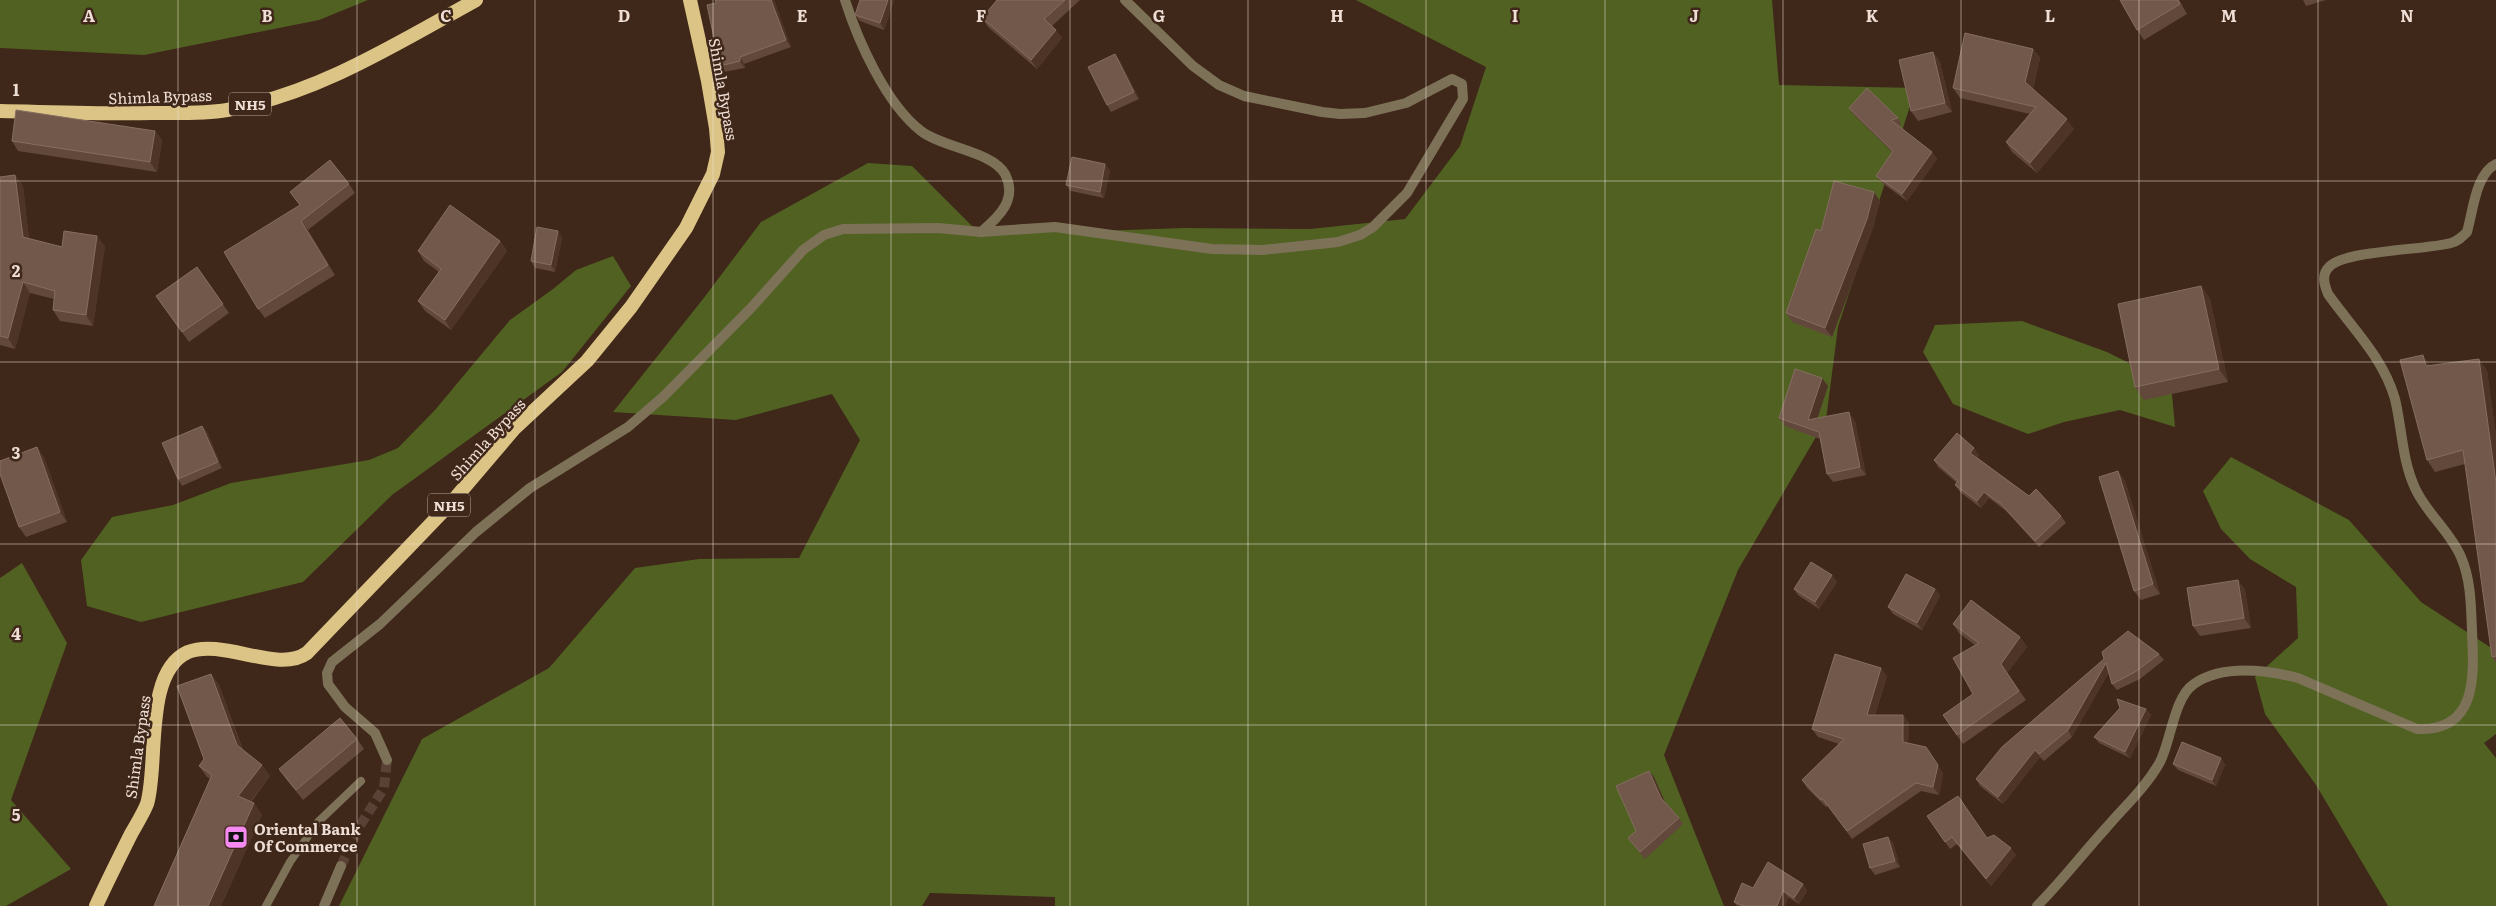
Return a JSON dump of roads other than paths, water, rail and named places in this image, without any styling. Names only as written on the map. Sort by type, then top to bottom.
[{"type":"highway","name":"Shimla Bypass","points":[[0,111],[108,114],[187,113],[226,110],[285,96],[342,74],[476,0]]},
{"type":"highway","name":"Shimla Bypass","points":[[96,906],[147,804],[157,712],[165,677],[175,663],[189,652],[209,649],[283,659],[297,659],[307,653],[451,503],[514,429],[587,361],[631,307],[686,228],[713,174],[718,152],[708,81],[690,0]]},
{"type":"street","points":[[845,0],[863,47],[904,114],[921,131],[938,141],[989,160],[1001,169],[1006,176],[1008,200],[1001,215],[981,232]]},
{"type":"street","points":[[388,760],[375,733],[345,707],[330,688],[327,673],[332,662],[410,597],[476,532],[537,483],[628,427],[663,397],[751,308],[803,250],[824,235],[843,229],[886,228],[981,232],[1067,227],[1212,249],[1263,250],[1299,248],[1349,240],[1373,227],[1407,193],[1463,99],[1462,84],[1452,79],[1406,103],[1365,114],[1331,113],[1244,96],[1218,85],[1194,66],[1125,0]]},
{"type":"street","points":[[2037,906],[2065,878],[2106,827],[2147,784],[2160,761],[2184,695],[2195,683],[2204,679],[2241,672],[2278,673],[2298,678],[2417,729],[2428,730],[2445,725],[2463,710],[2469,697],[2473,676],[2470,591],[2466,568],[2451,539],[2425,506],[2414,488],[2409,472],[2395,398],[2386,375],[2374,353],[2328,294],[2324,285],[2324,276],[2330,265],[2338,261],[2380,252],[2451,244],[2462,238],[2467,232],[2482,176],[2488,168],[2496,164]]},
{"type":"street","points":[[324,906],[341,866]]},
{"type":"lane","points":[[266,906],[290,862],[318,822],[361,781]]},
{"type":"tunnel","points":[[341,866],[359,827],[384,788],[387,760]]},
{"type":"place","name":"Oriental Bank Of Commerce","points":[[236,837]]}]
